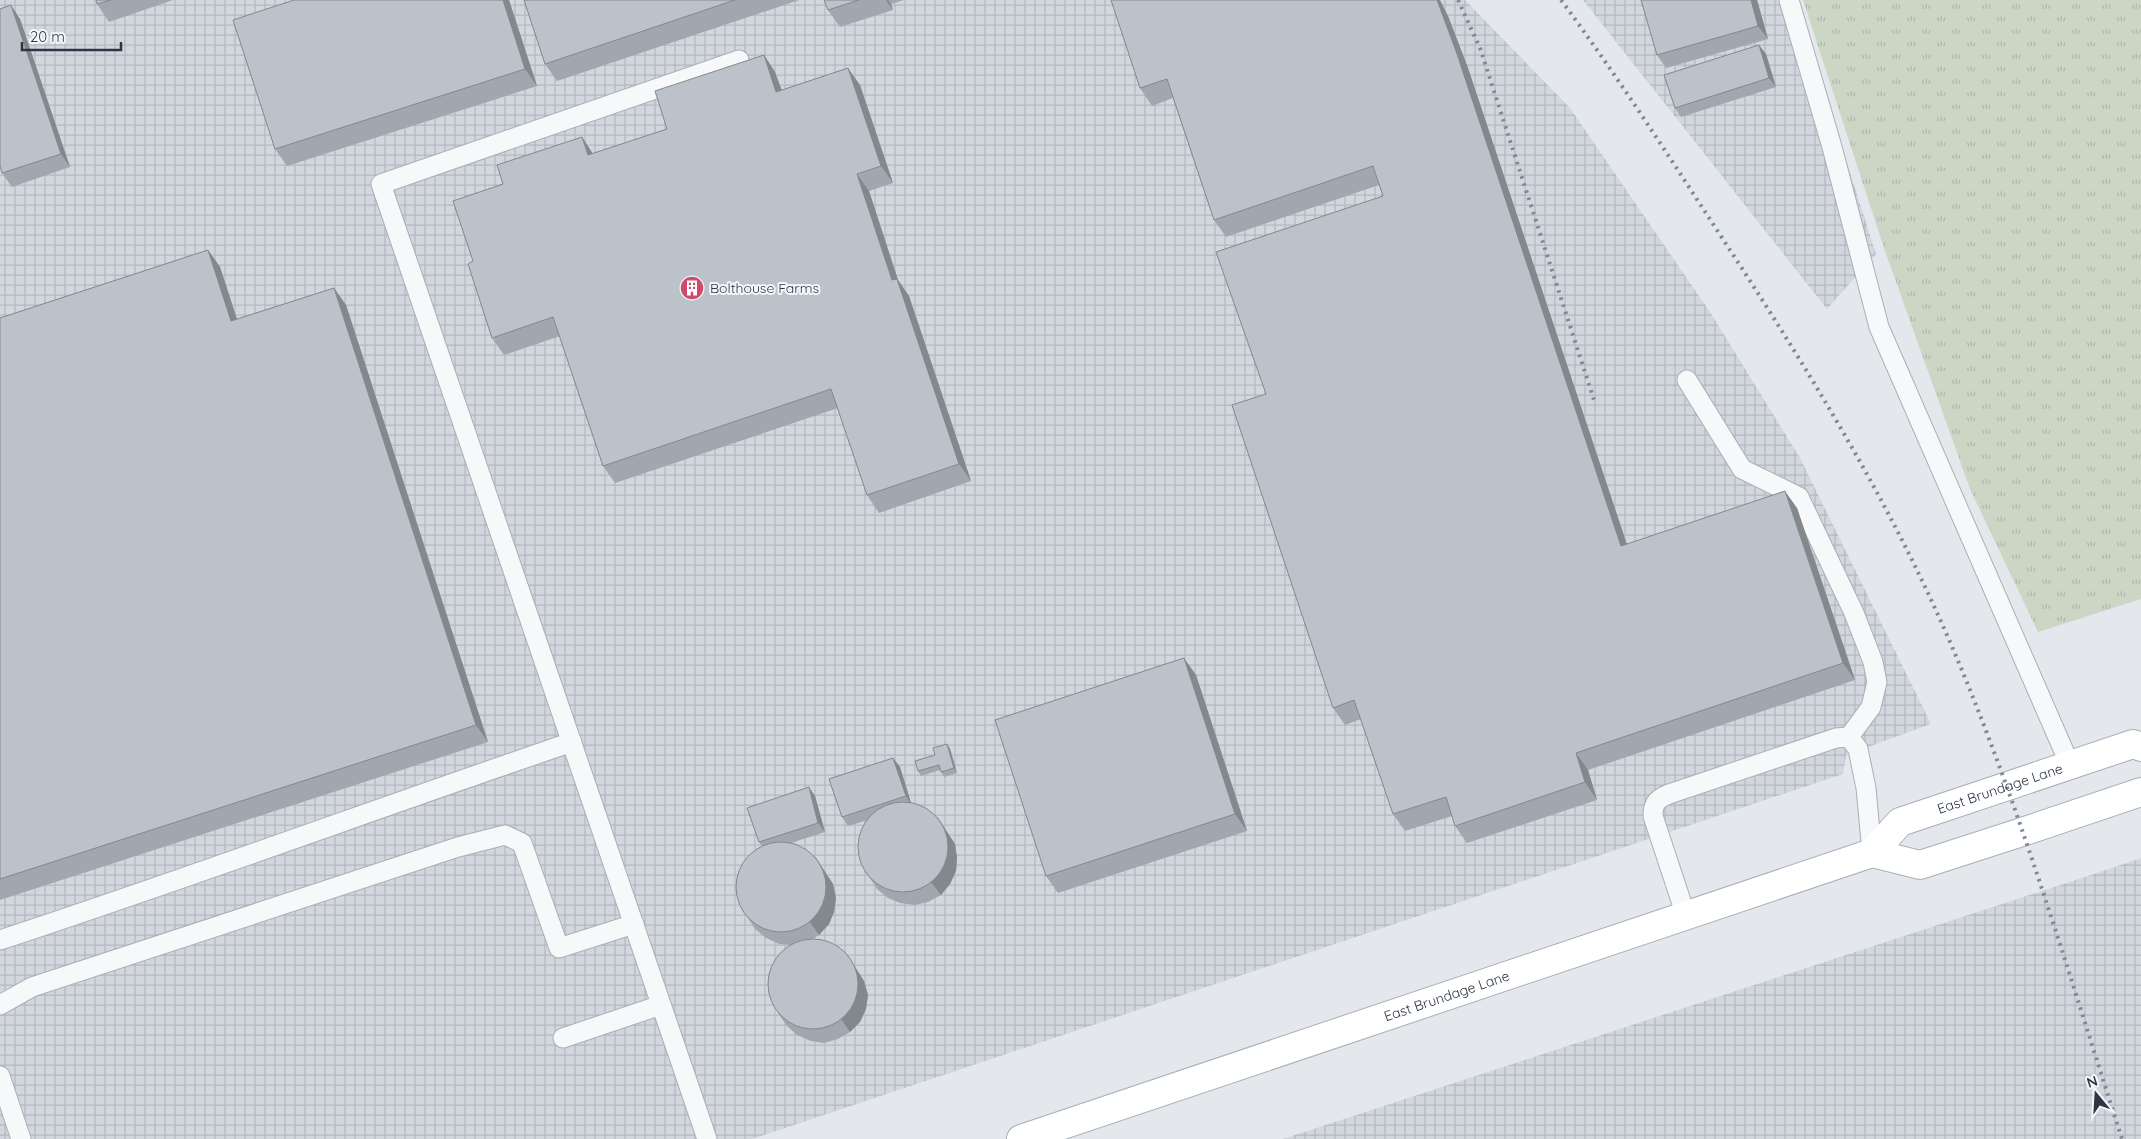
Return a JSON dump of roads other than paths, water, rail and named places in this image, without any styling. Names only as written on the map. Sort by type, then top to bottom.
[{"type":"main road","name":"East Brundage Lane","points":[[1021,1139],[1872,853],[1900,822],[2133,744],[2141,747]]},
{"type":"main road","points":[[1872,853],[1920,864],[2141,792]]},
{"type":"lane","points":[[1789,0],[1832,147],[1880,327],[2070,765]]},
{"type":"lane","points":[[706,1139],[381,184],[739,60]]},
{"type":"lane","points":[[1687,380],[1742,469],[1799,497],[1854,613],[1873,662],[1876,682],[1871,707],[1849,738]]},
{"type":"lane","points":[[1686,916],[1653,816],[1653,806],[1659,798],[1836,738],[1849,738]]},
{"type":"lane","points":[[1849,738],[1858,749],[1866,788],[1872,853]]},
{"type":"lane","points":[[0,940],[124,899],[413,796],[572,742]]},
{"type":"lane","points":[[0,1005],[32,987],[448,850],[505,834],[522,843],[559,948],[634,924]]},
{"type":"lane","points":[[563,1038],[661,1005]]},
{"type":"lane","points":[[0,1076],[21,1139]]},
{"type":"railway","points":[[1458,0],[1480,48],[1594,400]]},
{"type":"railway","points":[[1561,0],[1605,61],[1791,345],[1876,490],[1927,590],[1975,702],[2021,826],[2122,1139]]},
{"type":"place","name":"Bolthouse Farms","points":[[692,288]]}]
